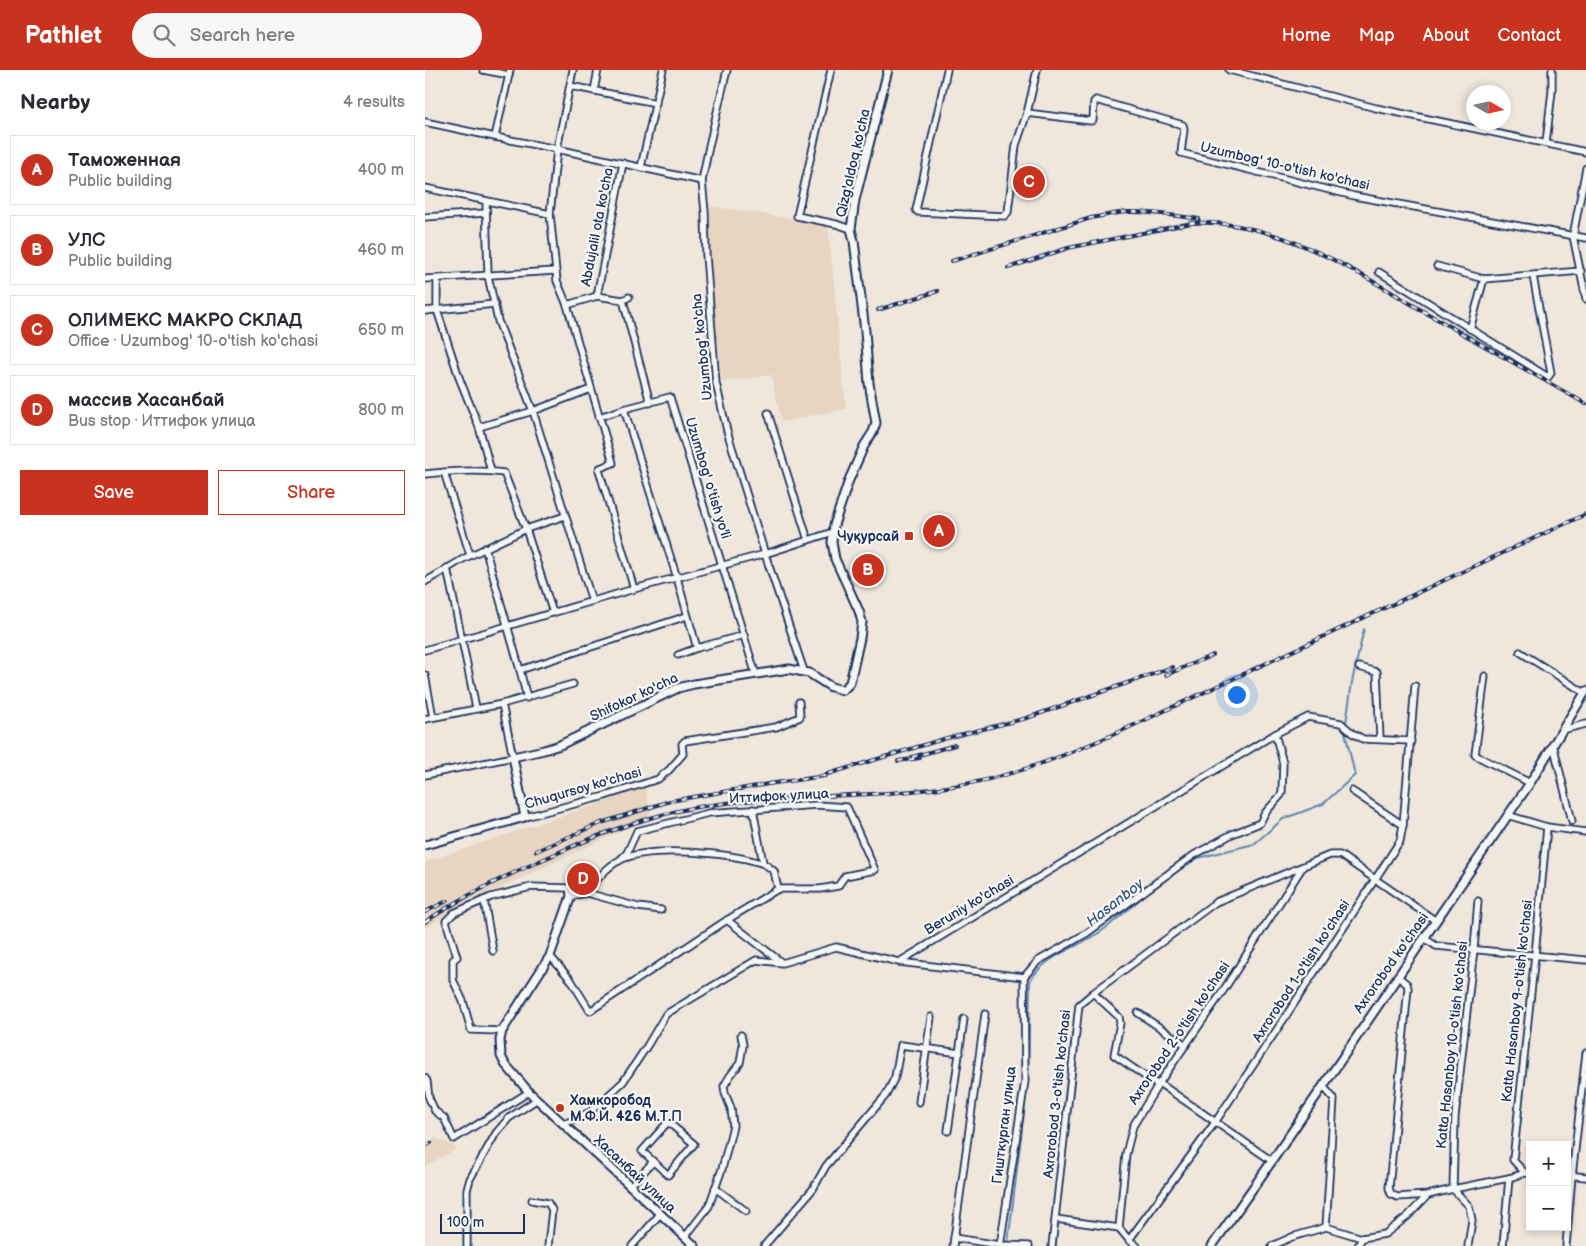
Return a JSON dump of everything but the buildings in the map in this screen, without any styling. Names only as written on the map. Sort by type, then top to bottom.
[{"type":"street","points":[[483,70],[509,73],[495,138]]},
{"type":"street","points":[[573,70],[557,149],[550,214],[555,271],[567,305],[613,463],[599,470],[634,589]]},
{"type":"street","points":[[594,91],[598,70]]},
{"type":"street","points":[[641,167],[663,70]]},
{"type":"street","name":"Uzumbog' ko'cha","points":[[727,70],[702,181],[717,392],[765,554],[804,671]]},
{"type":"street","points":[[831,70],[797,216],[837,224],[851,229]]},
{"type":"street","name":"Qizg'aldoq ko'cha","points":[[833,532],[849,480],[876,423],[869,383],[865,330],[851,229],[855,200],[888,70]]},
{"type":"street","points":[[947,70],[916,210],[918,212],[1005,216],[1008,212],[1016,145],[1027,113],[1037,70]]},
{"type":"street","points":[[1229,70],[1377,108],[1586,152]]},
{"type":"street","points":[[1545,143],[1552,91],[1552,70]]},
{"type":"street","points":[[570,86],[656,103]]},
{"type":"street","name":"Uzumbog' 10-o'tish ko'chasi","points":[[1027,113],[1091,121],[1093,120],[1094,102],[1096,100],[1183,126],[1181,154],[1354,196],[1586,238]]},
{"type":"street","points":[[425,122],[702,181]]},
{"type":"street","name":"Abdujalil ota ko'cha","points":[[597,296],[623,163]]},
{"type":"street","points":[[1586,168],[1573,236],[1586,299]]},
{"type":"street","points":[[425,188],[550,214]]},
{"type":"street","points":[[486,201],[488,276],[498,321],[533,411],[592,601]]},
{"type":"street","points":[[425,217],[486,213]]},
{"type":"street","points":[[1437,266],[1484,279],[1581,271]]},
{"type":"street","points":[[425,279],[555,271]]},
{"type":"street","points":[[1379,272],[1545,376],[1549,376],[1551,373],[1533,276]]},
{"type":"street","points":[[437,279],[437,310],[460,380],[479,427],[491,471]]},
{"type":"street","points":[[1470,329],[1484,279]]},
{"type":"street","points":[[567,305],[597,296],[623,300],[629,297]]},
{"type":"street","points":[[599,417],[650,403],[623,300]]},
{"type":"street","points":[[425,311],[495,304]]},
{"type":"street","points":[[479,427],[533,411],[591,389]]},
{"type":"street","name":"Uzumbog' o'tish yo'li","points":[[650,403],[670,397],[757,675]]},
{"type":"street","points":[[624,409],[697,648]]},
{"type":"street","points":[[768,413],[808,540]]},
{"type":"street","points":[[425,474],[491,471],[504,473],[553,613]]},
{"type":"street","points":[[444,472],[470,555]]},
{"type":"street","points":[[425,582],[470,555],[525,529],[565,516]]},
{"type":"street","points":[[425,650],[634,589],[765,554],[833,532]]},
{"type":"street","name":"Shifokor ko'cha","points":[[513,757],[560,745],[678,688],[694,684],[785,669],[804,671],[831,687],[841,690],[848,686],[862,625],[859,611],[834,556],[832,546],[833,532]]},
{"type":"street","points":[[485,548],[527,698]]},
{"type":"street","points":[[447,568],[475,708]]},
{"type":"street","points":[[520,670],[687,616]]},
{"type":"street","points":[[678,655],[743,635]]},
{"type":"street","points":[[1521,652],[1585,692]]},
{"type":"street","points":[[1359,667],[1377,672],[1380,739]]},
{"type":"street","points":[[425,675],[433,717]]},
{"type":"street","points":[[1485,676],[1475,755],[1530,783]]},
{"type":"street","points":[[425,719],[502,704],[573,684]]},
{"type":"street","name":"Axrorobod 1-o'tish ko'chasi","points":[[1129,1240],[1216,1121],[1400,841],[1415,686]]},
{"type":"street","name":"Axrorobod ko'chasi","points":[[1212,1246],[1272,1162],[1530,783],[1585,692]]},
{"type":"street","name":"Chuqursoy ko'chasi","points":[[425,845],[605,796],[658,779],[683,754],[683,744],[685,741],[776,727],[799,717],[799,702]]},
{"type":"street","points":[[502,704],[525,817]]},
{"type":"street","name":"Beruniy ko'chasi","points":[[899,962],[1275,734],[1308,716],[1341,723],[1352,733],[1363,739],[1411,741]]},
{"type":"street","points":[[1562,730],[1586,724]]},
{"type":"street","points":[[564,1124],[590,1112],[623,1082],[666,1014],[756,960],[782,963],[836,946],[899,962],[1024,977],[1038,961],[1087,933],[1194,855],[1232,834],[1260,823],[1265,813],[1282,792],[1283,763],[1275,734]]},
{"type":"street","points":[[1553,744],[1573,821]]},
{"type":"street","points":[[425,775],[513,757]]},
{"type":"street","points":[[1353,791],[1403,825]]},
{"type":"street","name":"Иттифок улица","points":[[587,893],[597,878],[627,853],[637,831],[709,812],[817,805],[847,807],[875,870],[845,876],[838,886],[820,889],[778,889]]},
{"type":"street","points":[[549,956],[571,980],[590,1011],[727,920],[778,889],[774,871],[763,863],[753,809]]},
{"type":"street","points":[[1507,815],[1547,827],[1586,832]]},
{"type":"street","name":"Katta Hasanboy 9-o'tish ko'chasi","points":[[1526,1172],[1513,1160],[1547,827]]},
{"type":"street","name":"Иттифок улица","points":[[619,861],[635,856],[669,851],[727,856],[763,863]]},
{"type":"street","name":"Axrorobod 3-o'tish ko'chasi","points":[[1052,1246],[1079,1005],[1093,993],[1216,902],[1330,855],[1340,855],[1435,921]]},
{"type":"street","name":"Axrorobod 2-o'tish ko'chasi","points":[[1119,1228],[1126,1154],[1133,1126],[1302,868]]},
{"type":"street","points":[[502,1031],[471,1030],[463,1001],[453,980],[453,960],[457,958],[446,921],[454,913],[491,896],[531,887],[587,893],[638,907],[661,910]]},
{"type":"street","points":[[467,1246],[467,1190],[470,1179],[496,1133],[509,1118],[536,1100],[505,1064],[500,1048],[502,1031],[549,956],[571,892]]},
{"type":"street","points":[[484,900],[493,951]]},
{"type":"street","name":"Katta Hasanboy 10-o'tish ko'chasi","points":[[1453,1189],[1455,1117],[1475,949],[1478,900]]},
{"type":"street","points":[[727,920],[782,963]]},
{"type":"street","points":[[1424,938],[1436,946],[1586,960]]},
{"type":"street","points":[[1397,976],[1407,984],[1408,988],[1389,1188],[1391,1194],[1397,1197],[1428,1196],[1526,1173]]},
{"type":"street","name":"Гишткурган улица","points":[[1000,1245],[1025,1081],[1024,977]]},
{"type":"street","points":[[1093,993],[1119,1017],[1120,1023],[1115,1055],[1216,1121],[1272,1162]]},
{"type":"street","points":[[1138,1013],[1186,1045]]},
{"type":"street","points":[[953,1246],[985,1014]]},
{"type":"street","points":[[919,1102],[931,1017]]},
{"type":"street","points":[[948,1131],[965,1019]]},
{"type":"street","points":[[685,1237],[709,1206],[733,1126],[731,1108],[724,1086],[740,1063],[743,1045],[741,1035]]},
{"type":"street","points":[[764,1246],[813,1189],[826,1166],[886,1095],[895,1077],[901,1045],[960,1052]]},
{"type":"street","points":[[1571,1168],[1586,1054]]},
{"type":"street","points":[[425,1078],[429,1098],[435,1111],[444,1118],[454,1139],[529,1092]]},
{"type":"street","points":[[1323,1086],[1334,1099],[1326,1227]]},
{"type":"street","name":"Хасанбай улица","points":[[536,1100],[695,1246]]},
{"type":"street","points":[[668,1122],[694,1144],[668,1175],[653,1162],[642,1151],[668,1122]]},
{"type":"street","points":[[630,1186],[653,1162]]},
{"type":"street","points":[[1571,1176],[1586,1177]]},
{"type":"street","points":[[1503,1246],[1509,1178]]},
{"type":"street","points":[[1566,1246],[1569,1186]]},
{"type":"street","points":[[715,1188],[746,1211]]},
{"type":"street","points":[[1453,1189],[1469,1206],[1472,1220],[1468,1246]]},
{"type":"street","points":[[1272,1246],[1292,1237],[1326,1227],[1362,1238],[1385,1234],[1408,1216],[1428,1196]]},
{"type":"street","points":[[532,1200],[548,1203],[552,1210],[548,1246]]},
{"type":"street","points":[[632,1246],[660,1214]]},
{"type":"street","points":[[1056,1219],[1119,1228],[1137,1246]]},
{"type":"street","points":[[954,1238],[1000,1245],[1029,1246]]},
{"type":"street","points":[[1358,1246],[1362,1238]]},
{"type":"shaded area","points":[[710,206],[828,224],[846,409],[781,422],[771,375],[722,382],[709,266]]},
{"type":"shaded area","points":[[645,788],[651,817],[451,911],[425,929],[425,862]]},
{"type":"shaded area","points":[[435,1138],[453,1145],[456,1149],[425,1167],[425,1144]]},
{"type":"waterway","name":"Hasanboy","points":[[1346,723],[1352,682],[1364,629]]},
{"type":"waterway","name":"Hasanboy","points":[[1174,873],[1198,858],[1254,844],[1283,819],[1323,804],[1355,775],[1345,732]]},
{"type":"waterway","name":"Hasanboy","points":[[1008,1243],[1028,1080],[1030,981],[1054,957],[1103,930],[1148,892]]},
{"type":"railway","points":[[952,261],[1091,218],[1113,214],[1145,212],[1199,219]]},
{"type":"railway","points":[[1008,268],[1068,248],[1192,223],[1224,224],[1255,230],[1286,239],[1346,267],[1586,404]]},
{"type":"railway","points":[[878,310],[938,291]]},
{"type":"railway","points":[[425,922],[482,888],[560,852],[615,829],[672,812],[725,803],[758,800],[927,790],[980,781],[1040,764],[1117,733],[1586,514]]},
{"type":"railway","points":[[1166,675],[1213,655]]},
{"type":"railway","points":[[818,777],[947,738],[1027,718],[1173,667]]},
{"type":"railway","points":[[912,757],[955,745]]},
{"type":"railway","points":[[898,761],[920,758]]},
{"type":"railway","points":[[768,784],[825,776]]},
{"type":"railway","points":[[536,851],[601,823],[670,801],[774,783]]},
{"type":"railway","points":[[425,912],[447,901]]},
{"type":"railway","points":[[425,1146],[431,1143]]},
{"type":"place","name":"ОЛИМЕКС МАКРО СКЛАД","points":[[1029,182]]},
{"type":"place","name":"Таможенная","points":[[939,531]]},
{"type":"place","name":"Чуқурсай","points":[[909,536]]},
{"type":"place","name":"УЛС","points":[[868,570]]},
{"type":"place","name":"массив Хасанбай","points":[[583,879]]},
{"type":"place","name":"Хамкоробод М.Ф.Й. 426 М.Т.П","points":[[560,1108]]}]
